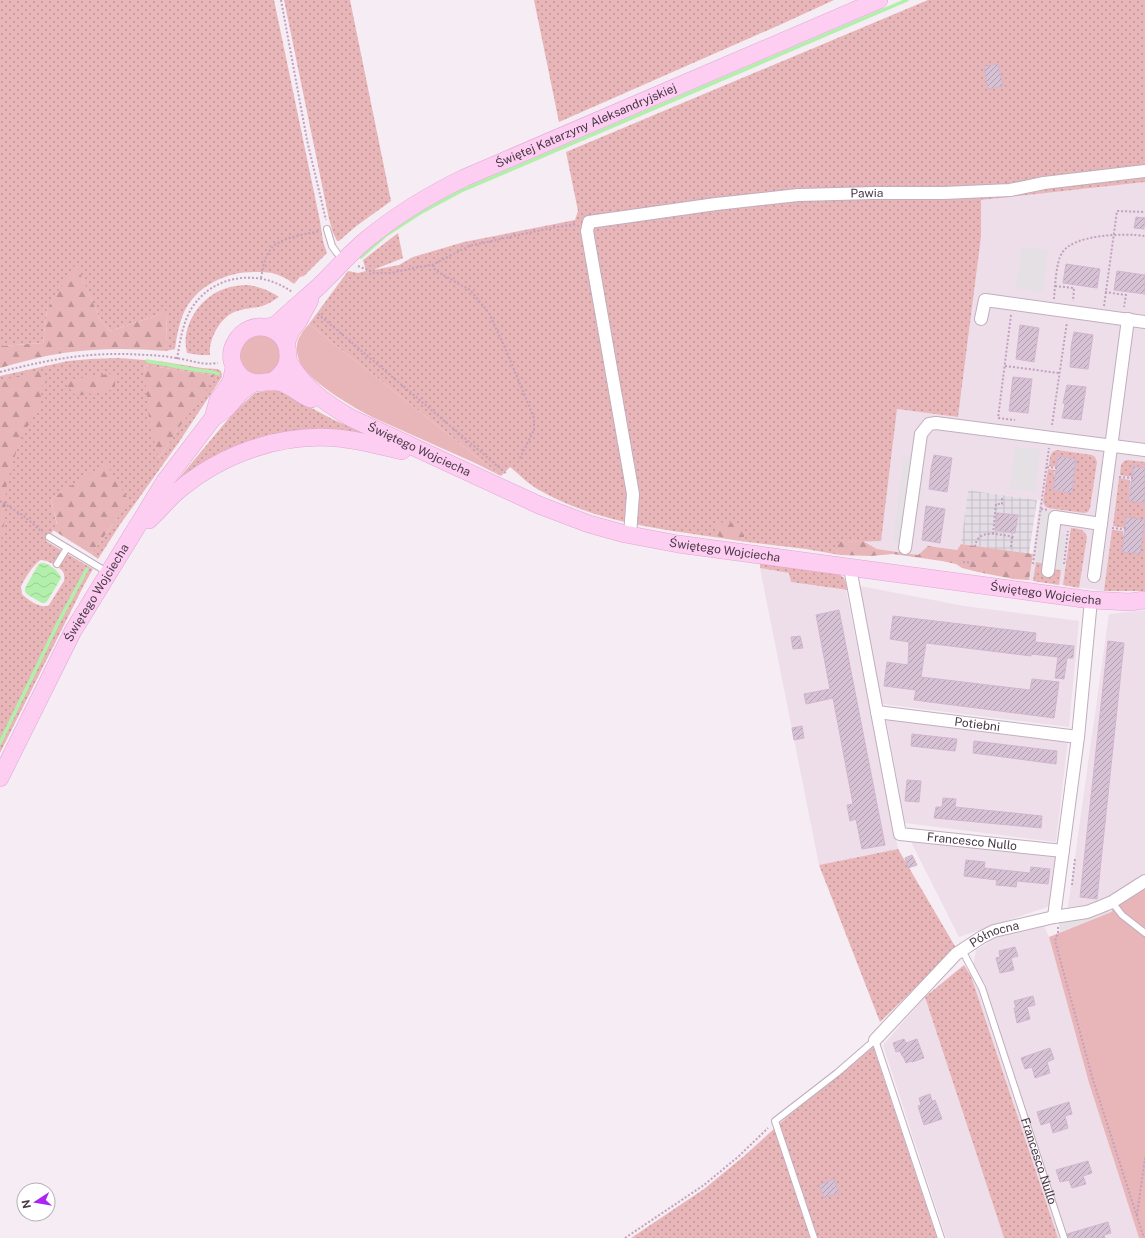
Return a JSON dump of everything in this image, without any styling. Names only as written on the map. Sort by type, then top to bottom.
[{"type":"street","name":"Świętej Katarzyny Aleksandryjskiej","points":[[286,343],[290,332],[298,322],[316,289],[340,256],[432,194],[464,178],[879,0]]},
{"type":"street","name":"Pawia","points":[[589,222],[716,204],[798,195],[944,193],[1010,190],[1044,183],[1145,172]]},
{"type":"street","points":[[589,222],[587,231],[633,494],[630,535]]},
{"type":"street","name":"Świętej Katarzyny Aleksandryjskiej","points":[[267,328],[274,326],[316,289]]},
{"type":"street","points":[[981,319],[985,300],[1126,314],[1145,322]]},
{"type":"street","points":[[1094,576],[1106,526],[1111,446],[1126,314]]},
{"type":"street","points":[[256,327],[267,328],[278,333],[286,343],[288,361],[284,370],[271,382],[262,384],[253,383],[242,378],[229,365],[232,358],[232,347],[238,337],[246,330],[256,327]]},
{"type":"street","name":"Świętego Wojciecha","points":[[288,361],[296,375],[306,387],[330,406]]},
{"type":"street","name":"Świętego Wojciecha","points":[[213,418],[218,400],[230,382],[229,365]]},
{"type":"street","name":"Świętego Wojciecha","points":[[271,382],[279,382],[284,384],[307,398],[330,406],[364,424],[551,510],[589,524],[630,535],[678,544],[1092,600],[1124,602],[1145,600]]},
{"type":"street","name":"Świętego Wojciecha","points":[[0,778],[73,631],[165,481],[213,418],[253,383]]},
{"type":"street","points":[[905,548],[921,434],[928,424],[936,423],[1145,450]]},
{"type":"street","points":[[131,536],[178,491],[195,478],[231,457],[251,449],[273,443],[310,438],[335,438],[375,444],[439,459]]},
{"type":"street","points":[[1048,571],[1055,517],[1106,526]]},
{"type":"street","name":"Francesco Nullo","points":[[850,568],[900,834],[1063,851]]},
{"type":"street","points":[[1054,917],[1078,737],[1092,600]]},
{"type":"street","name":"Potiebni","points":[[877,712],[1078,737]]},
{"type":"street","name":"Północna","points":[[875,1040],[956,954],[982,937],[994,931],[1100,908],[1145,881]]},
{"type":"lane","points":[[327,229],[332,246],[340,256]]},
{"type":"lane","points":[[49,537],[108,573]]},
{"type":"lane","points":[[57,564],[67,548]]},
{"type":"lane","points":[[1115,906],[1122,915],[1145,933]]},
{"type":"lane","name":"Francesco Nullo","points":[[962,950],[982,988],[1064,1238]]},
{"type":"lane","points":[[814,1238],[775,1121],[837,1073],[875,1040],[941,1238]]},
{"type":"path","points":[[261,278],[264,262],[271,248],[285,240],[327,229],[326,215],[307,140],[281,0]]},
{"type":"path","points":[[1104,306],[1117,211],[1145,212]]},
{"type":"path","points":[[340,256],[375,273],[391,273],[418,266],[432,265],[469,246],[546,228],[589,222]]},
{"type":"path","points":[[1054,299],[1059,258],[1063,251],[1070,246],[1099,236],[1113,234],[1145,236]]},
{"type":"path","points":[[432,265],[436,271],[470,290],[489,313],[498,332],[534,418],[534,430],[520,458]]},
{"type":"path","points":[[178,358],[184,325],[191,310],[200,298],[213,288],[230,280],[247,277],[261,278],[275,282],[292,292]]},
{"type":"path","points":[[1055,286],[1074,288],[1073,301]]},
{"type":"path","points":[[1105,292],[1126,295],[1126,314]]},
{"type":"path","points":[[314,311],[511,477]]},
{"type":"path","points":[[1011,315],[998,418],[1021,421]]},
{"type":"path","points":[[1052,425],[1067,322],[1074,323]]},
{"type":"path","points":[[0,372],[51,360],[94,354],[132,354],[178,358],[201,364],[229,365]]},
{"type":"path","points":[[1004,366],[1059,373]]},
{"type":"path","points":[[1033,564],[1049,445]]},
{"type":"path","points":[[1047,467],[1058,468]]},
{"type":"path","points":[[1118,477],[1133,478]]},
{"type":"path","points":[[993,534],[996,504],[1002,504],[1002,498]]},
{"type":"path","points":[[0,500],[24,516],[49,537]]},
{"type":"path","points":[[1041,509],[1048,510]]},
{"type":"path","points":[[1064,564],[1069,526]]},
{"type":"path","points":[[1106,526],[1122,529],[1126,528]]},
{"type":"path","points":[[974,546],[976,539],[979,536],[993,534],[1013,536],[1011,547]]},
{"type":"path","points":[[963,562],[975,564]]},
{"type":"path","points":[[1058,933],[1055,941],[1093,1080],[1144,1238]]},
{"type":"path","points":[[625,1238],[704,1185],[739,1156],[775,1121]]},
{"type":"path","points":[[1137,1217],[1145,1158]]},
{"type":"shaded area","points":[[1145,182],[1145,591],[1104,591],[1029,580],[1040,500],[968,490],[961,544],[957,550],[928,546],[918,555],[877,549],[864,541],[881,540],[897,409],[958,417],[981,237],[981,200]]},
{"type":"shaded area","points":[[1022,247],[1048,250],[1043,292],[1016,288]]},
{"type":"shaded area","points":[[1015,447],[1040,449],[1035,491],[1010,489]]},
{"type":"shaded area","points":[[904,456],[922,459],[921,470],[924,471],[919,511],[914,510],[910,543],[893,541]]},
{"type":"shaded area","points":[[968,490],[1037,500],[1029,554],[961,544]]},
{"type":"shaded area","points":[[1042,511],[1051,512],[1044,563],[1036,562]]},
{"type":"shaded area","points":[[1058,533],[1066,534],[1061,570],[1053,569]]},
{"type":"shaded area","points":[[760,568],[789,573],[791,582],[846,590],[898,849],[819,865]]},
{"type":"shaded area","points":[[860,586],[964,606],[1079,621],[1069,727],[882,704]]},
{"type":"shaded area","points":[[1145,610],[1145,878],[1094,906],[1068,907],[1109,614]]},
{"type":"shaded area","points":[[886,719],[1068,740],[1056,842],[905,823]]},
{"type":"shaded area","points":[[907,834],[1056,853],[1050,906],[959,937]]},
{"type":"shaded area","points":[[1106,910],[1111,912],[1060,932],[1059,921]]},
{"type":"shaded area","points":[[1044,926],[1049,937],[1089,1083],[1139,1238],[1058,1238],[971,976],[976,950],[1003,934]]},
{"type":"shaded area","points":[[925,997],[1004,1238],[946,1238],[883,1045]]},
{"type":"green space","points":[[0,0],[274,0],[323,241],[327,253],[294,284],[273,273],[246,272],[225,277],[206,286],[191,301],[185,310],[178,329],[175,349],[166,351],[167,311],[110,331],[100,319],[76,265],[47,309],[43,343],[0,346]]},
{"type":"green space","points":[[284,0],[350,0],[391,201],[355,227],[339,241],[337,241],[333,233],[329,219]]},
{"type":"green space","points":[[534,0],[834,0],[559,122]]},
{"type":"green space","points":[[928,0],[1145,0],[1145,182],[981,200],[981,237],[958,417],[897,409],[881,541],[839,542],[836,551],[840,555],[806,549],[740,541],[744,538],[719,536],[721,538],[628,523],[582,510],[535,488],[510,467],[501,476],[309,324],[348,271],[358,273],[366,271],[363,260],[398,233],[403,258],[373,270],[399,265],[413,257],[464,242],[575,220],[578,211],[566,152]]},
{"type":"green space","points":[[76,264],[100,319],[110,331],[155,316],[167,310],[166,351],[114,349],[76,351],[39,357],[0,368],[0,346],[43,343],[47,309]]},
{"type":"green space","points":[[248,285],[272,292],[279,297],[265,305],[236,311],[228,316],[221,322],[214,334],[210,344],[210,355],[187,353],[186,333],[189,323],[200,306],[215,293],[224,289]]},
{"type":"green space","points":[[309,324],[501,476],[372,417],[345,402],[318,383],[304,369],[297,355],[298,339]]},
{"type":"green space","points":[[268,330],[287,357],[265,381],[238,367],[238,343]]},
{"type":"green space","points":[[118,358],[158,361],[217,369],[221,371],[222,377],[179,442],[119,526],[98,559],[91,554],[117,519],[106,464],[51,499],[57,525],[46,541],[93,569],[0,753],[0,376],[68,361]],"holes":[[[144,365],[213,375],[159,458]],[[41,560],[60,566],[59,568],[62,570],[64,575],[64,581],[49,605],[46,606],[35,604],[28,599],[22,594],[21,588],[30,572],[38,561]]]},
{"type":"green space","points":[[144,365],[214,375],[206,391],[159,458],[150,427]]},
{"type":"green space","points":[[41,370],[44,377],[39,408],[20,439],[6,486],[5,518],[1,541],[0,383],[11,378]]},
{"type":"green space","points":[[115,373],[115,389],[76,396],[63,381]]},
{"type":"green space","points":[[271,390],[280,391],[332,419],[371,436],[300,433],[165,495],[234,412],[255,393]]},
{"type":"green space","points":[[1057,450],[1092,455],[1095,457],[1097,462],[1090,508],[1088,512],[1084,513],[1048,508],[1043,502],[1048,469],[1055,470],[1053,490],[1072,493],[1076,459],[1058,456],[1058,467],[1049,466],[1051,454]]},
{"type":"green space","points":[[1124,461],[1145,462],[1145,468],[1133,467],[1133,477],[1120,475],[1121,465]]},
{"type":"green space","points":[[106,463],[129,501],[91,554],[53,530],[57,524],[51,499]]},
{"type":"green space","points":[[1119,478],[1130,480],[1129,500],[1145,503],[1145,591],[1104,591],[1112,530],[1123,531],[1124,536],[1122,552],[1140,554],[1126,518],[1125,528],[1113,526]]},
{"type":"green space","points":[[728,521],[738,526],[744,535],[744,538],[740,541],[721,538],[716,534],[715,529],[717,524]]},
{"type":"green space","points":[[1071,528],[1082,530],[1087,537],[1079,588],[1063,585]]},
{"type":"green space","points":[[863,541],[877,549],[918,555],[928,546],[957,550],[961,544],[1033,554],[1029,580],[1013,579],[978,572],[962,568],[956,564],[942,561],[893,554],[871,556],[840,555],[836,551],[836,545],[839,542]]},
{"type":"green space","points":[[760,562],[838,573],[844,578],[848,590],[791,582],[789,573],[760,568]]},
{"type":"green space","points":[[1036,562],[1061,570],[1059,585],[1033,581]]},
{"type":"green space","points":[[898,849],[956,948],[880,1022],[819,865]]},
{"type":"green space","points":[[1145,886],[1145,1238],[1139,1238],[1089,1083],[1049,937],[1111,912],[1115,906]]},
{"type":"green space","points":[[964,965],[971,976],[1058,1238],[1004,1238],[925,997]]},
{"type":"green space","points":[[873,1046],[937,1238],[631,1238],[704,1189],[743,1157],[787,1117]]},
{"type":"water","points":[[41,563],[47,564],[53,568],[61,578],[45,603],[42,603],[25,592],[25,588],[38,565]]},
{"type":"building","points":[[998,64],[1003,86],[988,89],[984,67]]},
{"type":"building","points":[[1136,217],[1145,218],[1144,229],[1134,228]]},
{"type":"building","points":[[1066,264],[1100,269],[1097,288],[1063,283]]},
{"type":"building","points":[[1117,271],[1145,275],[1145,294],[1114,290]]},
{"type":"building","points":[[1020,325],[1039,328],[1034,362],[1016,359]]},
{"type":"building","points":[[1074,332],[1093,335],[1088,369],[1070,367],[1071,347]]},
{"type":"building","points":[[1013,377],[1032,379],[1028,413],[1009,411]]},
{"type":"building","points":[[1067,385],[1086,387],[1081,420],[1062,418],[1065,404],[1063,403]]},
{"type":"building","points":[[934,455],[952,458],[947,492],[929,489]]},
{"type":"building","points":[[1058,456],[1076,459],[1072,493],[1053,490]]},
{"type":"building","points":[[1133,466],[1145,468],[1145,503],[1129,501]]},
{"type":"building","points":[[926,506],[945,509],[940,543],[922,540]]},
{"type":"building","points":[[997,513],[1018,515],[1015,533],[995,530]]},
{"type":"building","points":[[1126,517],[1145,520],[1140,554],[1122,552]]},
{"type":"building","points":[[839,610],[885,845],[862,849],[856,819],[850,821],[847,805],[853,804],[833,698],[806,704],[804,694],[830,689],[816,615]]},
{"type":"building","points":[[893,616],[1036,633],[1035,642],[1074,646],[1073,658],[1067,658],[1064,679],[1055,678],[1058,657],[1031,654],[1031,656],[926,643],[921,677],[1030,690],[1032,679],[1059,682],[1054,718],[914,700],[916,690],[884,686],[887,662],[908,665],[909,642],[890,639]]},
{"type":"building","points":[[800,636],[803,648],[793,649],[791,637]]},
{"type":"building","points":[[1108,641],[1124,643],[1097,899],[1080,897]]},
{"type":"building","points":[[802,726],[804,738],[794,740],[792,728]]},
{"type":"building","points":[[912,734],[957,739],[955,751],[911,746]]},
{"type":"building","points":[[974,741],[1057,751],[1056,764],[973,753]]},
{"type":"building","points":[[907,780],[921,781],[919,802],[905,801]]},
{"type":"building","points":[[943,798],[956,799],[955,807],[1042,816],[1041,828],[934,818],[936,807],[942,807]]},
{"type":"building","points":[[912,855],[917,865],[908,868],[905,858]]},
{"type":"building","points":[[966,860],[985,862],[984,868],[1030,873],[1031,867],[1050,869],[1048,884],[1017,881],[1016,887],[996,885],[997,880],[964,876]]},
{"type":"building","points":[[1015,947],[1018,956],[1011,958],[1014,970],[1000,973],[996,958],[1000,957],[999,951]]},
{"type":"building","points":[[1033,996],[1035,1005],[1027,1007],[1030,1019],[1017,1023],[1014,1001]]},
{"type":"building","points":[[904,1039],[906,1043],[917,1039],[924,1058],[906,1063],[900,1051],[896,1052],[893,1043]]},
{"type":"building","points":[[1050,1048],[1054,1059],[1047,1062],[1050,1073],[1035,1078],[1032,1067],[1025,1069],[1021,1058]]},
{"type":"building","points":[[930,1094],[932,1101],[935,1100],[942,1119],[924,1125],[918,1106],[921,1105],[919,1098]]},
{"type":"building","points":[[1069,1102],[1072,1114],[1065,1116],[1068,1128],[1053,1133],[1050,1122],[1041,1125],[1037,1112]]},
{"type":"building","points":[[1088,1161],[1092,1173],[1083,1176],[1086,1184],[1072,1188],[1069,1180],[1060,1182],[1056,1170]]},
{"type":"building","points":[[834,1179],[839,1192],[824,1198],[819,1185]]},
{"type":"building","points":[[1108,1222],[1111,1233],[1104,1235],[1105,1238],[1068,1238],[1067,1234]]},
{"type":"waterway","points":[[361,257],[386,235],[420,213],[461,191],[907,0]]},
{"type":"waterway","points":[[147,361],[218,374]]},
{"type":"waterway","points":[[0,743],[59,621],[87,569]]}]
